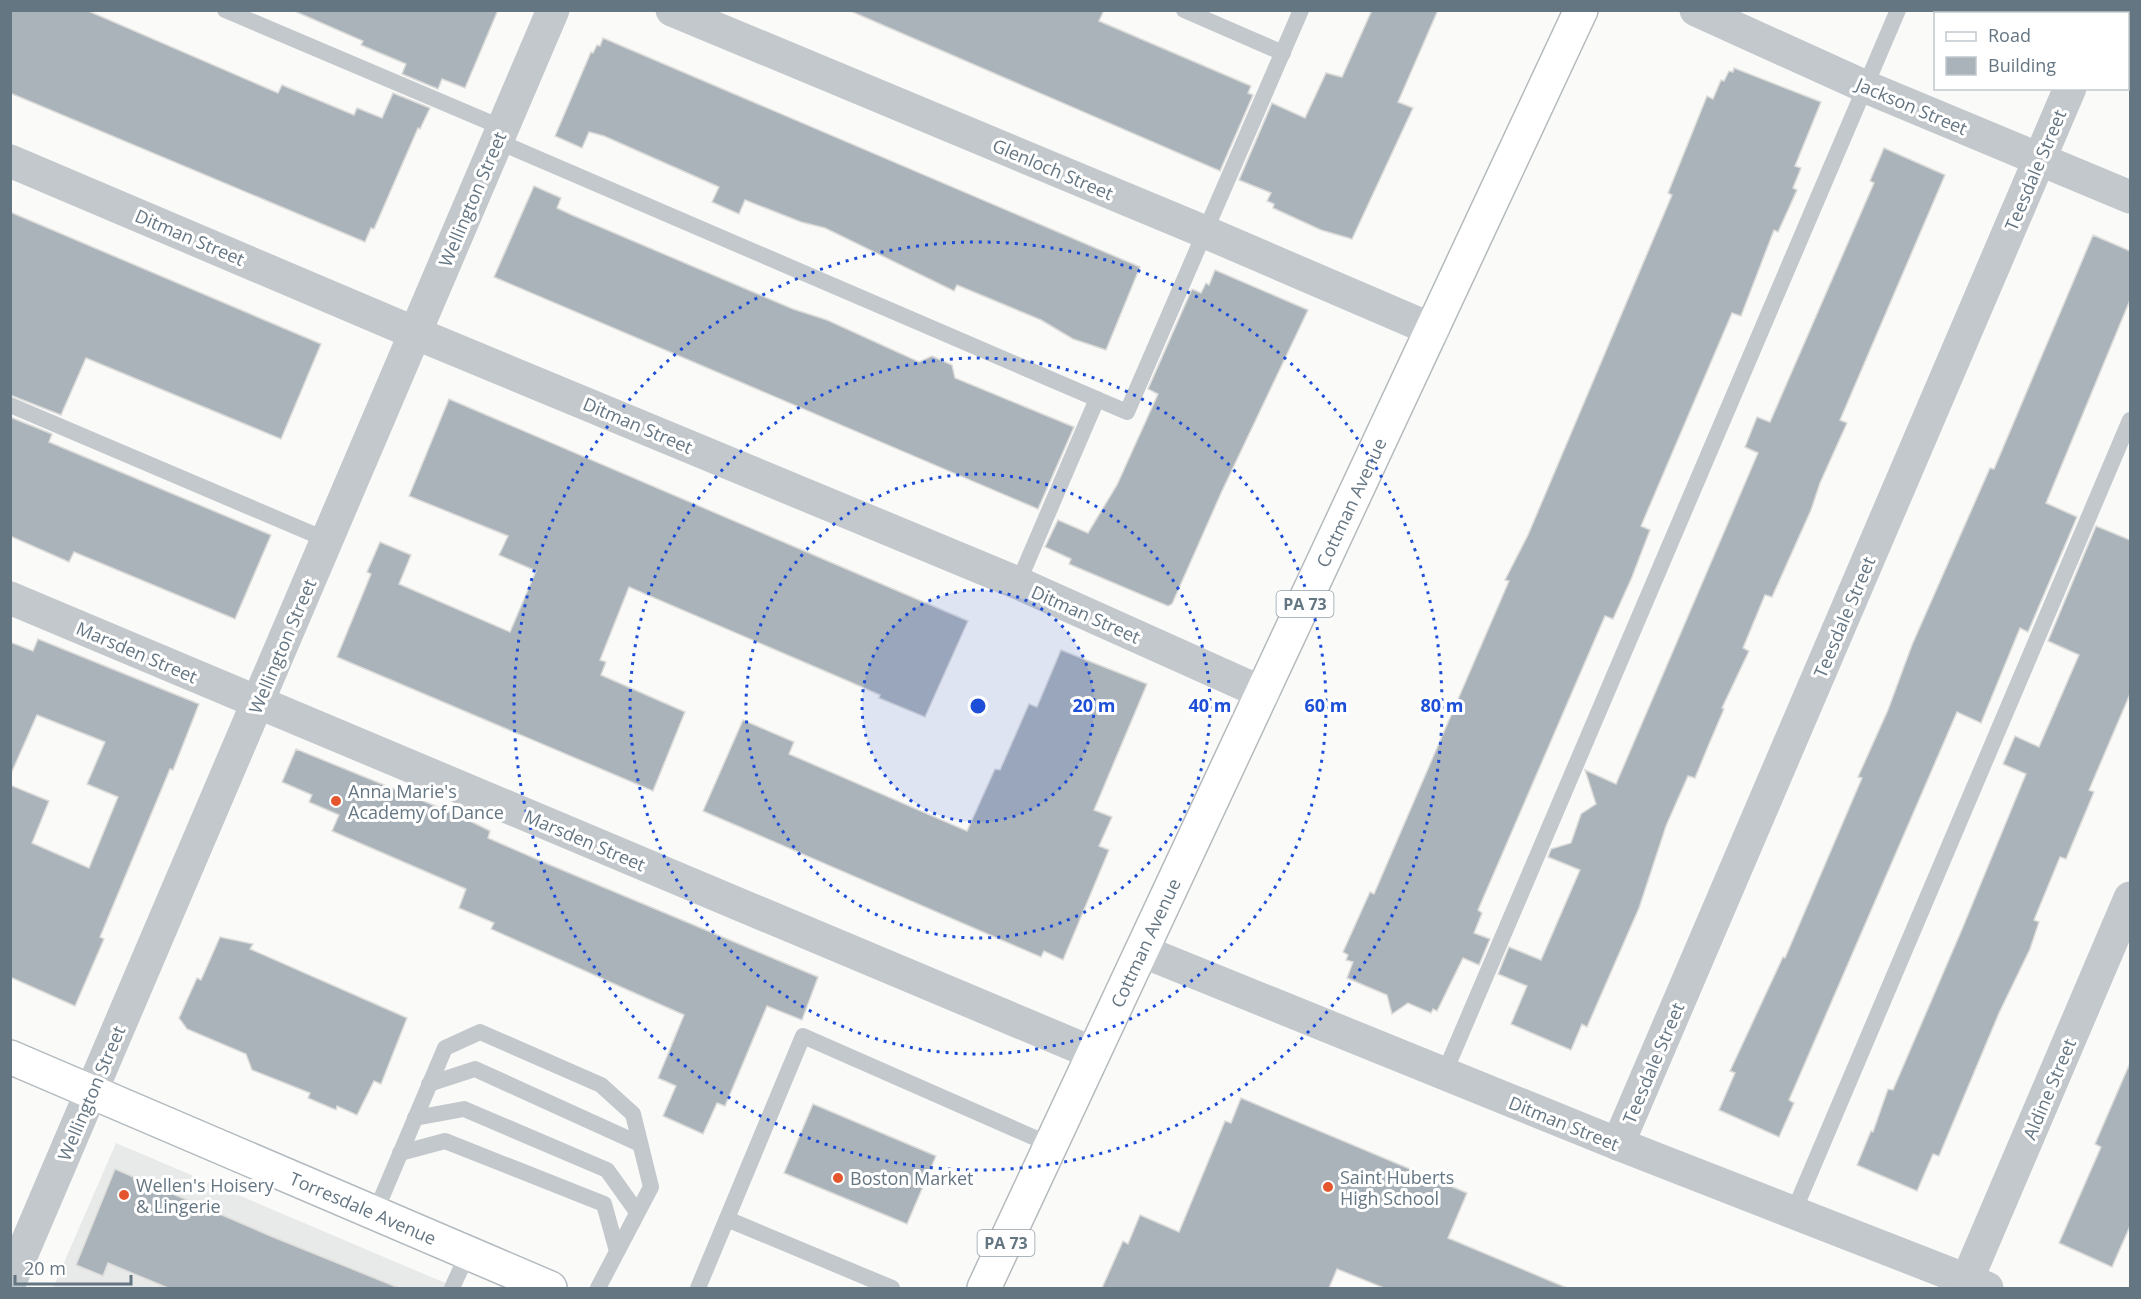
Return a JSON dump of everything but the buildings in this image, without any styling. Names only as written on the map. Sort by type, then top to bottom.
[{"type":"main road","name":"Cottman Avenue","points":[[984,1288],[1581,10]]},
{"type":"main road","name":"Torresdale Avenue","points":[[10,1057],[550,1288]]},
{"type":"street","name":"Wellington Street","points":[[10,1282],[552,10]]},
{"type":"street","name":"Glenloch Street","points":[[672,10],[1205,232],[1433,330]]},
{"type":"street","name":"Jackson Street","points":[[1696,10],[1866,87],[2130,197]]},
{"type":"street","name":"Teesdale Street","points":[[1618,1144],[2069,90]]},
{"type":"street","name":"Ditman Street","points":[[10,161],[416,333],[1018,583],[1263,693]]},
{"type":"street","name":"Marsden Street","points":[[10,598],[1093,1053]]},
{"type":"street","name":"Aldine Street","points":[[1977,1285],[2130,898]]},
{"type":"street","name":"Ditman Street","points":[[1142,951],[1618,1144],[1794,1211],[1977,1285]]},
{"type":"lane","points":[[225,10],[500,135],[1127,412],[1301,10]]},
{"type":"lane","points":[[1184,10],[1283,53]]},
{"type":"lane","points":[[1444,1074],[1898,10]]},
{"type":"lane","points":[[1018,583],[1097,399]]},
{"type":"lane","points":[[10,405],[327,540]]},
{"type":"lane","points":[[1794,1211],[2130,420]]},
{"type":"lane","points":[[375,1213],[445,1048],[480,1032],[601,1085],[633,1114],[651,1187],[598,1288]]},
{"type":"lane","points":[[698,1288],[803,1036],[1051,1145]]},
{"type":"lane","points":[[429,1084],[475,1069],[640,1144]]},
{"type":"lane","points":[[415,1118],[464,1109],[606,1170],[637,1212]]},
{"type":"lane","points":[[400,1153],[445,1141],[604,1204],[617,1251]]},
{"type":"lane","points":[[727,1219],[892,1288]]},
{"type":"lane","points":[[452,1288],[468,1253]]},
{"type":"shaded area","points":[[116,1143],[457,1288],[53,1288]]},
{"type":"place","name":"Anna Marie's Academy of Dance","points":[[336,801]]},
{"type":"place","name":"Boston Market","points":[[838,1178]]},
{"type":"place","name":"Saint Huberts High School","points":[[1328,1187]]},
{"type":"place","name":"Wellen's Hoisery & Lingerie","points":[[124,1195]]}]
